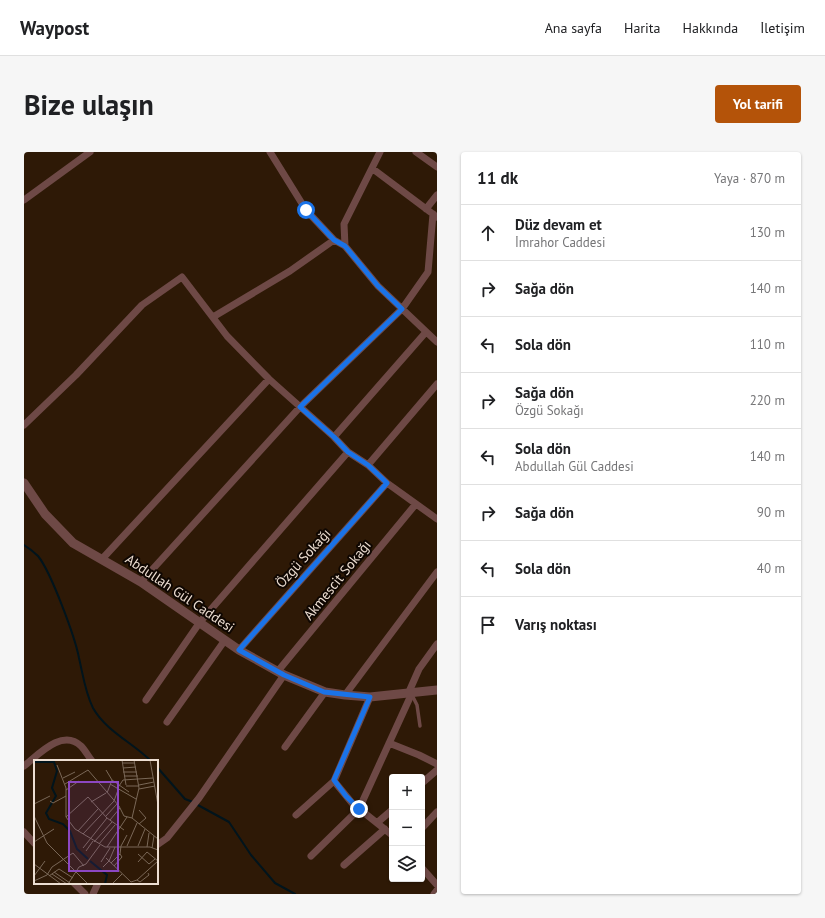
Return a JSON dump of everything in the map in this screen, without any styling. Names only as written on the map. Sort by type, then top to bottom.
[{"type":"street","points":[[24,200],[90,152]]},
{"type":"street","points":[[270,152],[306,210],[334,240],[345,246],[378,286],[437,342]]},
{"type":"street","points":[[345,246],[344,224],[373,169],[380,152]]},
{"type":"street","points":[[416,152],[437,167]]},
{"type":"street","points":[[141,582],[300,407],[402,309],[428,272],[435,215],[373,169]]},
{"type":"street","points":[[426,209],[437,195]]},
{"type":"street","points":[[213,317],[290,271],[334,240]]},
{"type":"street","points":[[24,425],[76,375],[142,305],[182,277],[227,336],[269,379],[334,437],[348,452],[368,465],[387,483],[437,520]]},
{"type":"street","points":[[334,437],[426,332]]},
{"type":"street","points":[[103,558],[269,379]]},
{"type":"street","points":[[368,465],[437,384]]},
{"type":"street","points":[[146,700],[200,622],[348,452]]},
{"type":"street","name":"Abdullah Gül Caddesi","points":[[24,483],[45,514],[73,543],[103,558],[141,582],[239,650],[281,673],[324,692],[345,696],[370,697],[437,690]]},
{"type":"street","name":"Özgü Sokağı","points":[[239,650],[387,483]]},
{"type":"street","name":"Akmescit Sokağı","points":[[158,843],[168,838],[199,798],[281,673],[415,505]]},
{"type":"street","points":[[345,696],[437,572]]},
{"type":"street","points":[[167,722],[225,640]]},
{"type":"street","points":[[311,856],[359,809],[410,694],[419,669],[437,644]]},
{"type":"street","points":[[285,747],[324,692]]},
{"type":"street","points":[[296,815],[334,780],[370,697]]},
{"type":"street","points":[[24,766],[54,743],[66,740],[82,746],[91,760]]},
{"type":"street","points":[[389,743],[437,764]]},
{"type":"street","points":[[425,780],[437,770]]},
{"type":"street","points":[[334,780],[346,796],[359,809],[378,822],[389,832]]},
{"type":"street","points":[[425,825],[437,812]]},
{"type":"street","points":[[378,822],[389,813]]},
{"type":"street","points":[[344,865],[385,829]]},
{"type":"street","points":[[24,832],[34,843]]},
{"type":"street","points":[[425,871],[437,885]]},
{"type":"street","points":[[75,884],[85,894]]},
{"type":"street","points":[[93,894],[98,884]]},
{"type":"street","points":[[434,894],[437,890]]},
{"type":"lane","points":[[410,694],[417,705],[420,726]]},
{"type":"waterway","points":[[24,545],[38,556],[56,590],[73,635],[86,690],[93,708],[98,716],[112,730],[150,760]]},
{"type":"waterway","points":[[158,768],[185,799],[193,802]]},
{"type":"waterway","points":[[196,804],[229,822],[251,855],[275,883],[295,894]]},
{"type":"route","points":[[306,210],[334,240],[345,246],[378,286],[402,309],[300,407],[334,437],[348,452],[368,465],[387,483],[239,650],[284,675],[324,692],[345,696],[370,697],[334,780],[346,796],[359,809]]}]
